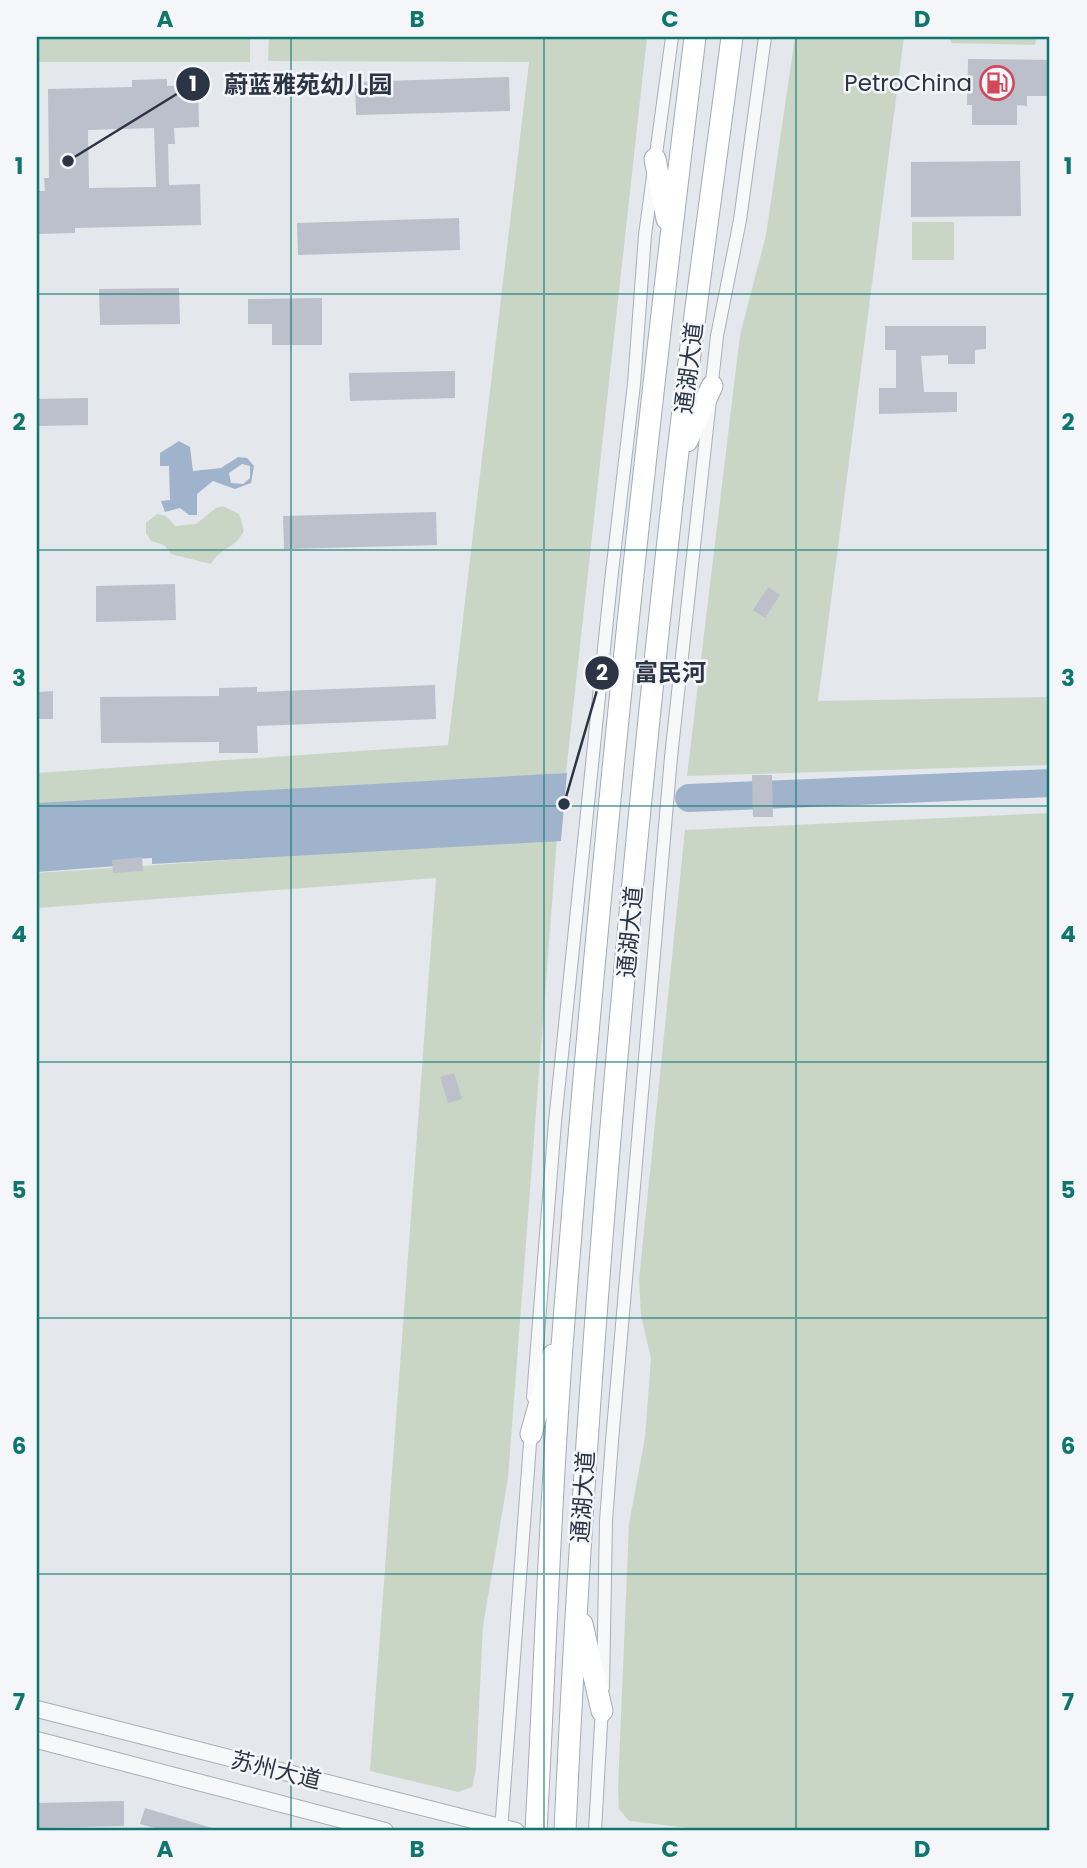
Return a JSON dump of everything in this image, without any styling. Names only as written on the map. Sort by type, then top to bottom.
[{"type":"main road","name":"通湖大道","points":[[536,1831],[564,1313],[591,1000],[670,238],[695,37]]},
{"type":"main road","name":"通湖大道","points":[[565,1831],[576,1600],[594,1322],[677,462],[732,37]]},
{"type":"main road","points":[[656,159],[670,238]]},
{"type":"main road","points":[[677,462],[712,386]]},
{"type":"main road","points":[[531,1434],[564,1313]]},
{"type":"main road","points":[[576,1600],[602,1711]]},
{"type":"street","points":[[506,1830],[531,1434],[555,1122],[611,581],[635,384],[645,235],[672,37]]},
{"type":"street","points":[[595,1831],[607,1610],[606,1521],[671,757],[717,336],[740,220],[765,37]]},
{"type":"street","name":"苏州大道","points":[[37,1709],[506,1830]]},
{"type":"street","name":"苏州大道","points":[[37,1740],[385,1831]]},
{"type":"green space","points":[[37,37],[250,37],[250,62],[37,62]]},
{"type":"green space","points":[[269,37],[647,37],[566,773],[37,811],[37,773],[448,745],[529,62],[268,61]]},
{"type":"green space","points":[[795,37],[904,37],[818,701],[1050,697],[1050,765],[687,776],[740,335],[766,235]]},
{"type":"green space","points":[[950,37],[1037,37],[1035,45],[951,43]]},
{"type":"green space","points":[[912,222],[954,222],[954,260],[912,260]]},
{"type":"green space","points":[[223,506],[239,514],[244,530],[237,541],[219,554],[211,564],[171,554],[164,545],[151,541],[146,533],[146,523],[157,514],[166,516],[175,526],[196,524],[216,508]]},
{"type":"green space","points":[[1050,813],[1050,1831],[714,1831],[629,1821],[619,1809],[618,1788],[629,1524],[645,1437],[651,1358],[641,1316],[639,1280],[685,830]]},
{"type":"green space","points":[[557,838],[508,1478],[483,1626],[476,1769],[472,1787],[458,1792],[370,1771],[436,878],[37,908],[37,873]]},
{"type":"water","points":[[179,441],[190,447],[193,471],[221,468],[238,457],[247,458],[254,466],[251,483],[235,489],[213,481],[197,494],[197,515],[189,515],[180,508],[165,512],[161,501],[170,500],[169,466],[160,466],[160,453]],"holes":[[[242,464],[250,466],[250,478],[243,484],[231,483],[229,473]]]},
{"type":"water","points":[[567,773],[561,841],[152,864],[152,858],[117,860],[117,866],[37,872],[37,803]]},
{"type":"pier","points":[[568,769],[571,773],[565,841],[561,844]]},
{"type":"building","name":"PetroChina","points":[[968,59],[1050,60],[1050,96],[1027,96],[1027,106],[1017,105],[1017,125],[972,125],[972,105],[967,105]]},
{"type":"building","points":[[509,77],[510,111],[356,115],[355,82]]},
{"type":"building","points":[[167,79],[167,86],[198,85],[199,127],[174,128],[175,144],[168,144],[169,185],[200,184],[201,225],[75,228],[75,233],[37,234],[37,191],[45,191],[44,178],[49,178],[48,89],[132,87],[132,80]],"holes":[[[154,128],[156,187],[89,188],[88,130]]]},
{"type":"building","points":[[1020,161],[1021,216],[911,217],[911,162]]},
{"type":"building","points":[[459,218],[460,250],[298,255],[297,223]]},
{"type":"building","points":[[179,288],[180,324],[100,325],[99,289]]},
{"type":"building","points":[[322,298],[322,345],[272,345],[272,324],[248,324],[248,299]]},
{"type":"building","points":[[885,326],[986,326],[986,349],[975,350],[975,364],[948,364],[948,355],[921,356],[924,392],[957,392],[957,412],[879,414],[879,388],[896,388],[896,350],[885,350]]},
{"type":"building","points":[[455,371],[455,398],[350,401],[349,373]]},
{"type":"building","points":[[88,398],[88,425],[37,426],[37,399]]},
{"type":"building","points":[[436,512],[437,545],[284,549],[283,516]]},
{"type":"building","points":[[175,584],[176,620],[96,622],[96,586]]},
{"type":"building","points":[[768,587],[780,595],[765,618],[753,610]]},
{"type":"building","points":[[435,685],[436,719],[257,726],[258,753],[219,753],[219,742],[101,743],[100,697],[219,696],[219,688],[257,687],[257,692]]},
{"type":"building","points":[[53,691],[53,719],[37,719],[37,692]]},
{"type":"building","points":[[752,775],[772,775],[773,817],[753,817]]},
{"type":"building","points":[[142,857],[143,871],[113,873],[112,860]]},
{"type":"building","points":[[454,1073],[462,1099],[448,1103],[440,1077]]},
{"type":"building","points":[[124,1801],[124,1826],[37,1828],[37,1803]]},
{"type":"building","points":[[145,1808],[212,1828],[211,1831],[166,1831],[140,1824]]},
{"type":"waterway","points":[[689,798],[1050,783]]},
{"type":"place","name":"PetroChina","points":[[997,83]]},
{"type":"place","name":"蔚蓝雅苑幼儿园","points":[[68,161]]},
{"type":"place","name":"富民河","points":[[564,804]]}]
